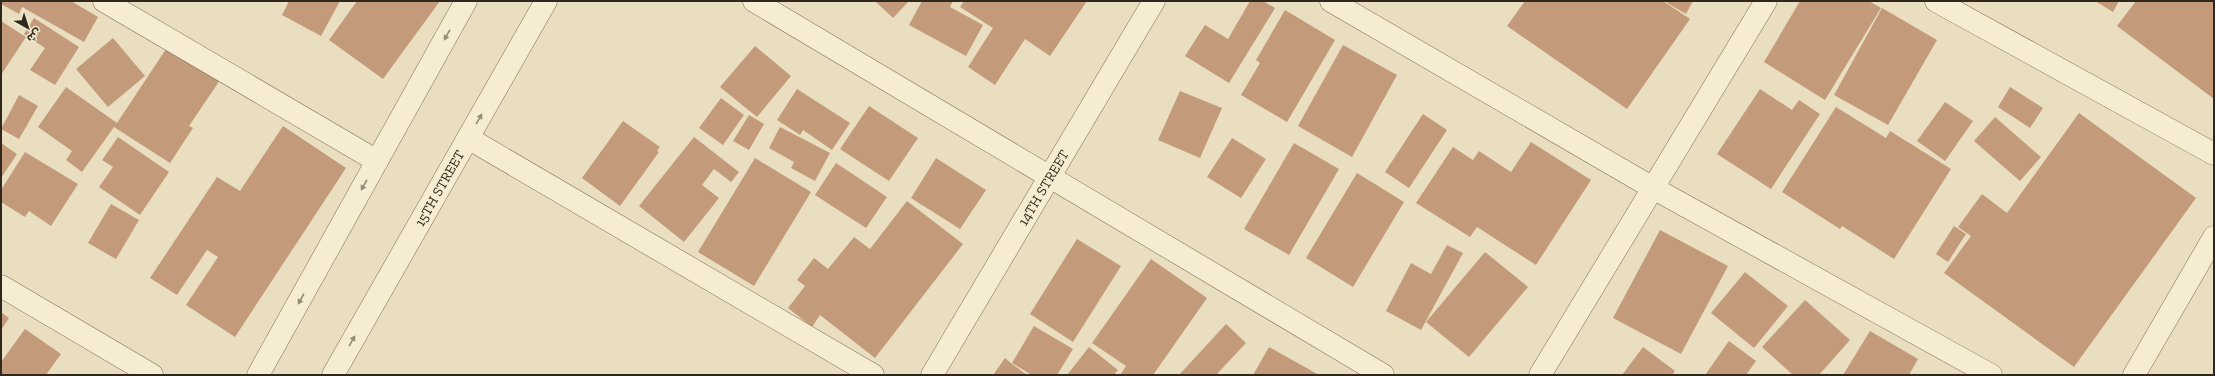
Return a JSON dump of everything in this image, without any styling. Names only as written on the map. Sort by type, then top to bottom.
[{"type":"street","points":[[104,1],[377,161]]},
{"type":"street","points":[[258,375],[466,1]]},
{"type":"street","name":"15TH STREET","points":[[333,375],[546,1]]},
{"type":"street","points":[[754,1],[1383,375]]},
{"type":"street","name":"14TH STREET","points":[[932,375],[1154,1]]},
{"type":"street","points":[[1331,1],[1653,188],[1991,375]]},
{"type":"street","points":[[1540,375],[1766,1]]},
{"type":"street","points":[[1936,1],[2214,154]]},
{"type":"street","points":[[468,138],[873,375]]},
{"type":"street","points":[[2134,375],[2214,238]]},
{"type":"street","points":[[1,286],[152,375]]},
{"type":"building","points":[[1,1],[71,1],[98,17],[84,42],[22,7],[19,14],[1,4]]},
{"type":"building","points":[[289,1],[340,1],[321,36],[282,15]]},
{"type":"building","points":[[357,1],[440,1],[383,79],[329,40]]},
{"type":"building","points":[[875,1],[909,1],[893,18]]},
{"type":"building","points":[[922,1],[953,1],[950,7],[983,25],[966,56],[909,25]]},
{"type":"building","points":[[964,1],[1087,1],[1050,56],[1025,39],[995,85],[968,67],[993,28],[960,7]]},
{"type":"building","points":[[1250,1],[1263,1],[1275,8],[1229,83],[1185,56],[1205,25],[1228,39]]},
{"type":"building","points":[[1525,1],[1663,1],[1690,19],[1627,109],[1507,26]]},
{"type":"building","points":[[1668,1],[1693,1],[1686,14],[1667,3]]},
{"type":"building","points":[[1800,1],[1869,1],[1881,8],[1825,100],[1764,62]]},
{"type":"building","points":[[2095,1],[2119,1],[2113,12]]},
{"type":"building","points":[[2136,1],[2214,1],[2214,99],[2117,26]]},
{"type":"building","points":[[1882,8],[1937,40],[1888,125],[1834,95]]},
{"type":"building","points":[[1285,10],[1335,40],[1287,122],[1241,95],[1260,63],[1256,60]]},
{"type":"building","points":[[34,18],[79,47],[55,85],[30,70],[45,48],[24,34]]},
{"type":"building","points":[[1,21],[26,37],[1,75]]},
{"type":"building","points":[[113,38],[145,76],[108,107],[76,69]]},
{"type":"building","points":[[1343,45],[1397,75],[1352,157],[1298,126]]},
{"type":"building","points":[[168,46],[220,80],[189,126],[193,128],[170,163],[114,127],[82,172],[66,160],[72,151],[38,127],[66,87],[117,123]]},
{"type":"building","points":[[755,46],[791,76],[757,117],[720,87]]},
{"type":"building","points":[[2010,87],[2043,108],[2030,128],[1998,107]]},
{"type":"building","points":[[797,89],[850,123],[832,150],[803,130],[800,135],[777,120]]},
{"type":"building","points":[[1760,89],[1792,110],[1799,100],[1820,114],[1771,189],[1717,154]]},
{"type":"building","points":[[1180,91],[1222,108],[1200,158],[1158,140]]},
{"type":"building","points":[[19,95],[38,106],[19,139],[1,129]]},
{"type":"building","points":[[721,98],[744,115],[723,145],[699,128]]},
{"type":"building","points":[[1945,102],[1973,121],[1945,161],[1917,141]]},
{"type":"building","points":[[869,106],[918,138],[889,181],[840,149]]},
{"type":"building","points":[[1836,107],[1886,138],[1890,131],[1951,169],[1894,259],[1842,226],[1840,229],[1782,192]]},
{"type":"building","points":[[2079,113],[2196,198],[2074,367],[1944,273],[1971,236],[1958,227],[1982,194],[2007,213]]},
{"type":"building","points":[[1423,114],[1447,130],[1409,188],[1385,172]]},
{"type":"building","points":[[749,115],[764,124],[749,150],[733,141]]},
{"type":"building","points":[[1995,117],[2041,157],[2020,181],[1974,141]]},
{"type":"building","points":[[623,121],[660,147],[657,151],[659,152],[620,206],[582,178]]},
{"type":"building","points":[[283,126],[346,168],[235,337],[186,305],[218,257],[207,250],[177,295],[150,278],[217,177],[240,191]]},
{"type":"building","points":[[780,127],[830,153],[815,181],[791,168],[794,162],[769,148]]},
{"type":"building","points":[[118,137],[169,172],[140,215],[99,187],[113,167],[102,160]]},
{"type":"building","points":[[694,137],[739,172],[731,182],[714,169],[702,185],[719,198],[684,242],[639,206]]},
{"type":"building","points":[[1232,138],[1266,159],[1241,198],[1207,177]]},
{"type":"building","points":[[1531,142],[1591,180],[1536,265],[1477,227],[1470,237],[1416,203],[1453,147],[1473,160],[1479,151],[1511,172]]},
{"type":"building","points":[[1,143],[17,154],[1,178]]},
{"type":"building","points":[[1294,143],[1339,169],[1289,255],[1244,229]]},
{"type":"building","points":[[25,152],[78,184],[51,226],[29,211],[25,217],[1,202],[1,190]]},
{"type":"building","points":[[755,158],[811,192],[754,286],[698,252]]},
{"type":"building","points":[[936,158],[986,190],[960,229],[911,198]]},
{"type":"building","points":[[836,163],[887,197],[866,228],[815,195]]},
{"type":"building","points":[[1357,173],[1404,202],[1353,287],[1306,258]]},
{"type":"building","points":[[907,201],[963,244],[875,358],[820,315],[812,327],[788,308],[805,286],[797,280],[814,258],[828,269],[854,237],[870,249]]},
{"type":"building","points":[[111,204],[139,220],[116,259],[88,243]]},
{"type":"building","points":[[1954,226],[1966,234],[1948,262],[1936,254]]},
{"type":"building","points":[[1660,230],[1728,266],[1681,354],[1613,318]]},
{"type":"building","points":[[1077,239],[1121,266],[1073,342],[1030,314]]},
{"type":"building","points":[[1447,245],[1463,253],[1421,330],[1386,311],[1411,263],[1431,274]]},
{"type":"building","points":[[1485,252],[1528,287],[1469,357],[1426,322]]},
{"type":"building","points":[[1151,259],[1207,298],[1153,375],[1120,375],[1126,366],[1092,343]]},
{"type":"building","points":[[1745,272],[1788,306],[1754,348],[1711,313]]},
{"type":"building","points":[[1805,300],[1850,340],[1819,375],[1793,375],[1762,347]]},
{"type":"building","points":[[1,312],[9,318],[1,330]]},
{"type":"building","points":[[1226,324],[1246,343],[1216,375],[1179,375]]},
{"type":"building","points":[[1034,326],[1073,349],[1057,375],[1032,375],[1012,363]]},
{"type":"building","points":[[25,329],[61,354],[46,375],[1,375],[1,362]]},
{"type":"building","points":[[1870,331],[1918,359],[1909,375],[1843,375]]},
{"type":"building","points":[[1729,341],[1756,361],[1746,375],[1705,375]]},
{"type":"building","points":[[1089,347],[1118,370],[1114,375],[1067,375]]},
{"type":"building","points":[[1269,347],[1319,375],[1253,375]]},
{"type":"building","points":[[1643,347],[1675,371],[1672,375],[1622,375]]},
{"type":"building","points":[[1005,358],[1011,363],[1027,375],[993,375]]}]
